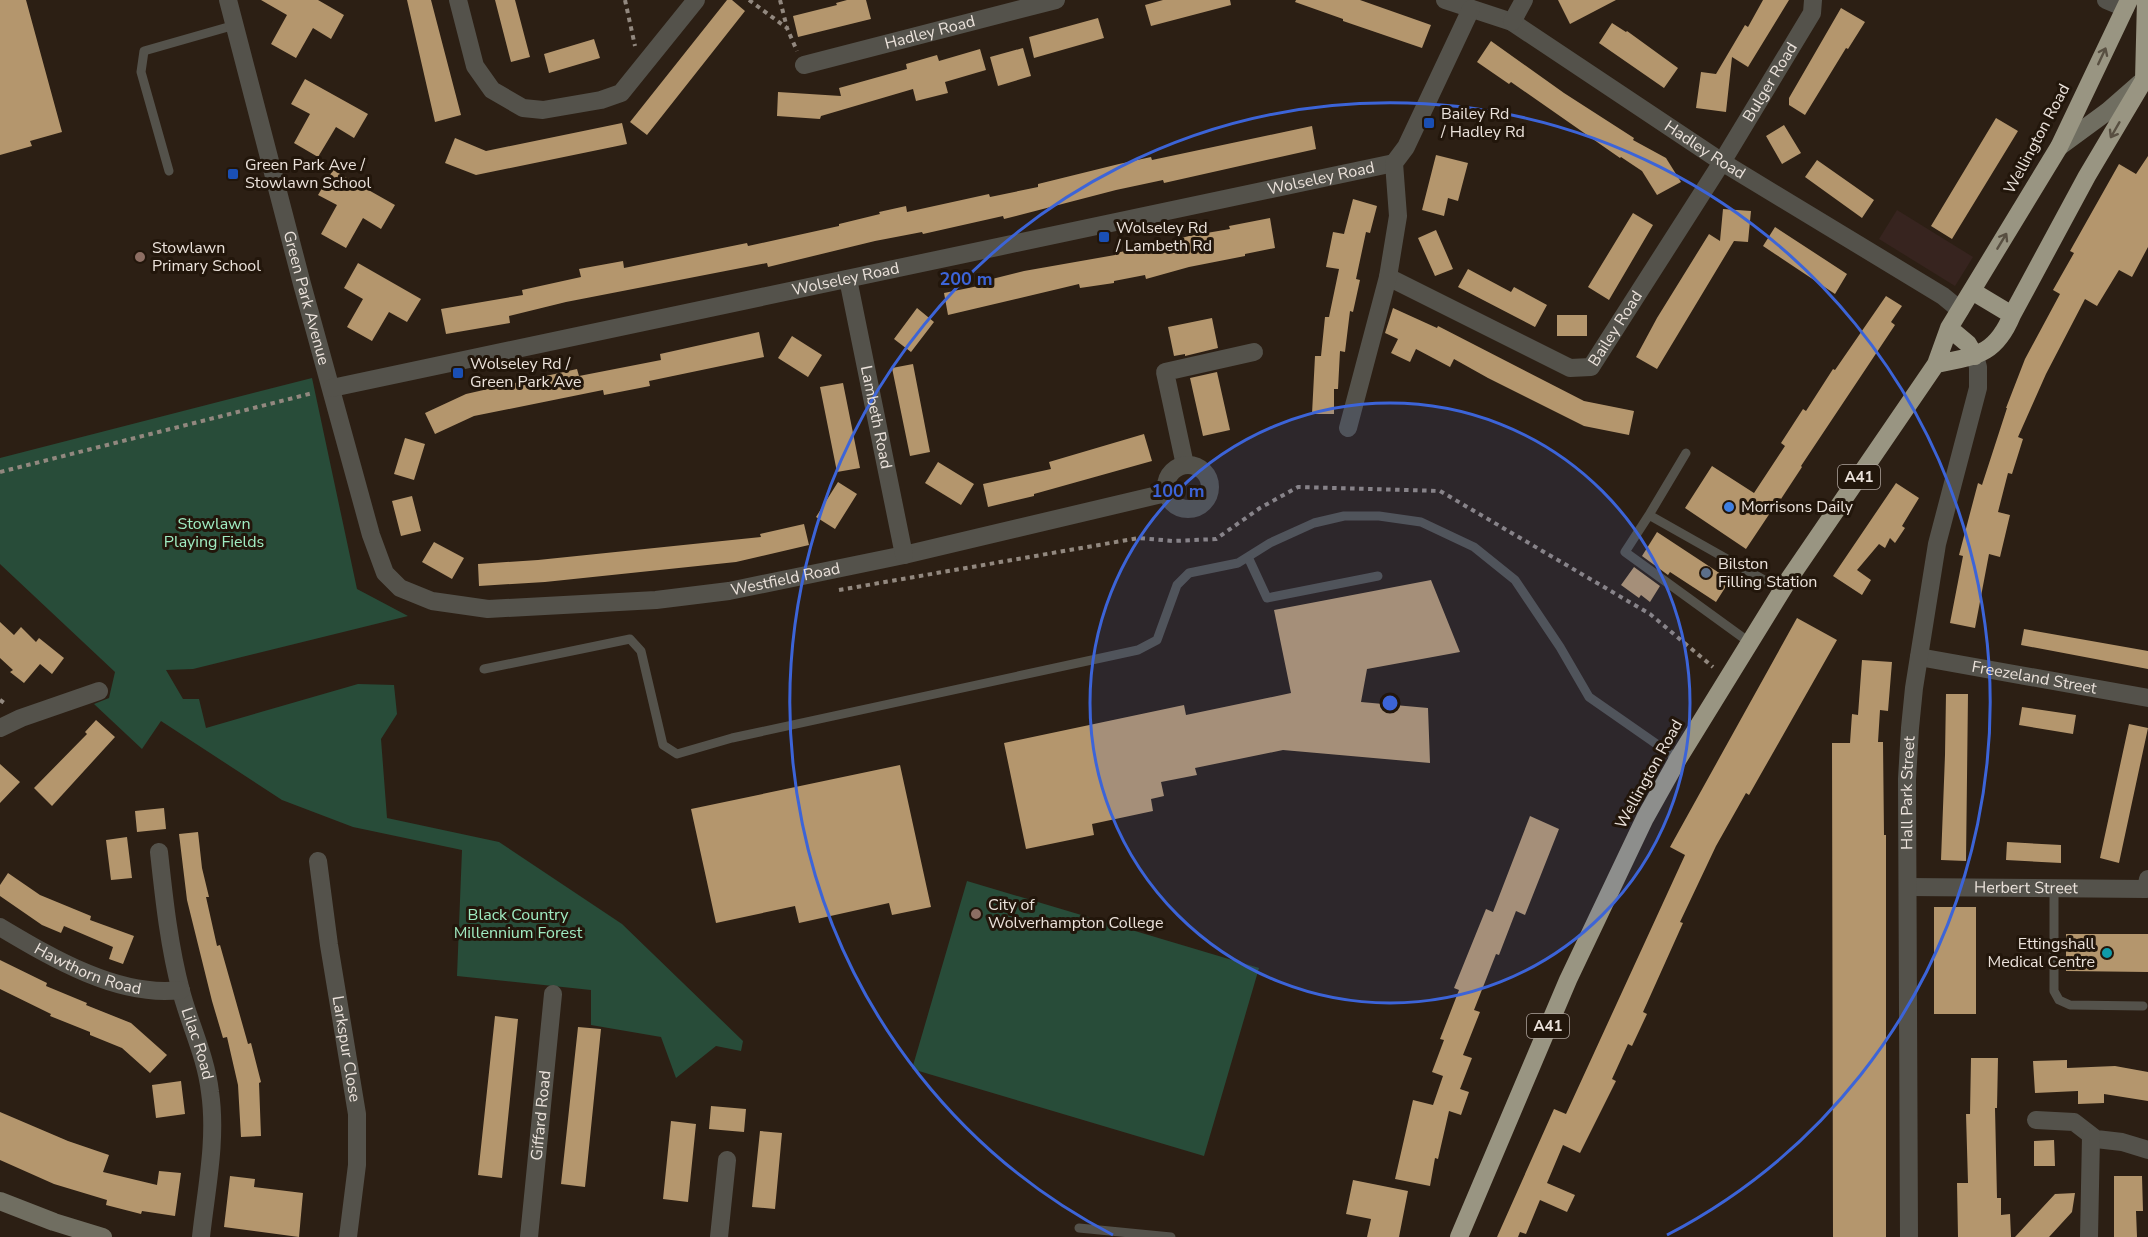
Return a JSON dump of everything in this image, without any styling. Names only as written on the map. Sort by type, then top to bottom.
[{"type":"highway","points":[[1936,364],[1976,356],[1994,345],[2006,330],[2087,176],[2146,78],[2145,0]]},
{"type":"highway","name":"Wellington Road","points":[[1972,291],[2059,147],[2127,4]]},
{"type":"highway","points":[[1972,291],[2012,315]]},
{"type":"highway","name":"A41","points":[[1936,364],[1949,328],[1972,291]]},
{"type":"highway","points":[[1949,328],[1968,344],[1976,356]]},
{"type":"highway","name":"Wellington Road","points":[[1459,1237],[1568,980],[1645,818],[1678,759],[1782,590],[1936,364]]},
{"type":"street","name":"Green Park Avenue","points":[[228,0],[302,284],[371,535],[385,573],[400,588]]},
{"type":"street","points":[[458,0],[475,66],[492,90],[523,108],[543,110],[601,100],[621,93],[696,0]]},
{"type":"street","name":"Hadley Road","points":[[804,65],[1056,0]]},
{"type":"street","name":"Hadley Road","points":[[1445,0],[1512,22],[1722,162],[1943,296],[1960,310]]},
{"type":"street","points":[[1512,22],[1524,0]]},
{"type":"street","name":"Bulger Road","points":[[1722,162],[1812,13],[1813,0]]},
{"type":"street","points":[[2106,0],[2127,4]]},
{"type":"street","points":[[1348,428],[1388,277],[1398,216],[1394,162],[1406,147],[1471,9]]},
{"type":"street","points":[[2059,147],[2108,111],[2146,78]]},
{"type":"street","name":"Wolseley Road","points":[[332,388],[1394,162]]},
{"type":"street","name":"Bailey Road","points":[[1388,277],[1570,368],[1592,367],[1722,162]]},
{"type":"street","name":"Lambeth Road","points":[[848,279],[904,555]]},
{"type":"street","points":[[1185,465],[1166,372],[1254,352]]},
{"type":"street","name":"Hall Park Street","points":[[1909,1237],[1907,779],[1910,728],[1937,544],[1978,387],[1976,356]]},
{"type":"street","points":[[1185,465],[1193,466],[1205,473],[1210,487],[1206,500],[1195,508],[1187,510],[1174,505],[1166,493],[1166,485],[1172,472],[1185,465]]},
{"type":"street","name":"Westfield Road","points":[[400,588],[432,601],[488,609],[656,600],[729,591],[904,555],[1166,493]]},
{"type":"street","name":"Freezeland Street","points":[[1919,657],[2148,698]]},
{"type":"street","points":[[0,728],[21,718],[99,691]]},
{"type":"street","name":"Lilac Road","points":[[159,852],[164,899],[181,990],[206,1070],[210,1092],[211,1149],[201,1237]]},
{"type":"street","name":"Larkspur Close","points":[[318,861],[329,945],[357,1114],[357,1165],[348,1237]]},
{"type":"street","name":"Herbert Street","points":[[1908,887],[2054,887],[2147,884]]},
{"type":"street","name":"Hawthorn Road","points":[[0,927],[30,945],[112,982],[136,990],[162,993],[181,990]]},
{"type":"street","name":"Giffard Road","points":[[529,1237],[553,994]]},
{"type":"street","points":[[2036,1120],[2074,1122],[2096,1139],[2122,1142],[2148,1150]]},
{"type":"street","points":[[2089,1237],[2091,1136]]},
{"type":"street","points":[[718,1237],[727,1160]]},
{"type":"street","points":[[0,1201],[54,1222],[103,1237]]},
{"type":"lane","points":[[169,171],[141,72],[144,51],[235,25]]},
{"type":"lane","points":[[1686,453],[1625,552],[1749,642]]},
{"type":"lane","points":[[1649,515],[1782,590]]},
{"type":"lane","points":[[483,669],[630,639],[641,651],[663,745],[677,754],[732,738],[1138,650],[1157,640],[1177,585],[1188,573],[1238,563],[1270,543],[1314,523],[1344,516],[1379,516],[1420,522],[1473,547],[1515,580],[1560,647],[1589,697],[1678,759]]},
{"type":"lane","points":[[1248,557],[1267,598],[1378,576]]},
{"type":"lane","points":[[2054,887],[2054,991],[2059,1000],[2070,1005],[2143,1006]]},
{"type":"lane","points":[[1079,1228],[1171,1237]]},
{"type":"path","points":[[625,0],[640,70]]},
{"type":"path","points":[[749,0],[787,28]]},
{"type":"path","points":[[780,0],[787,28],[804,65]]},
{"type":"path","points":[[0,472],[332,388]]},
{"type":"shaded area","points":[[1897,210],[1973,257],[1955,286],[1879,239]]},
{"type":"green space","name":"Stowlawn Playing Fields","points":[[312,378],[357,589],[408,616],[193,669],[166,670],[183,699],[199,699],[206,728],[358,684],[394,685],[397,714],[381,739],[387,818],[499,842],[622,924],[743,1041],[741,1051],[716,1046],[676,1078],[661,1037],[591,1025],[591,990],[457,976],[462,850],[353,827],[282,800],[161,721],[142,749],[94,704],[109,698],[115,672],[0,564],[0,458]]},
{"type":"green space","points":[[967,881],[1259,968],[1204,1156],[912,1069]]},
{"type":"building","points":[[0,0],[26,0],[62,132],[30,141],[32,146],[0,155]]},
{"type":"building","points":[[261,0],[318,0],[344,15],[331,39],[313,28],[296,58],[271,44],[287,15]]},
{"type":"building","points":[[407,0],[431,0],[461,115],[435,122]]},
{"type":"building","points":[[495,0],[515,0],[530,57],[511,62]]},
{"type":"building","points":[[727,0],[732,0],[745,11],[647,135],[630,122]]},
{"type":"building","points":[[847,0],[866,0],[871,19],[798,37],[793,16],[837,5],[836,3]]},
{"type":"building","points":[[1163,0],[1230,0],[1231,5],[1151,26],[1145,5]]},
{"type":"building","points":[[1296,0],[1360,0],[1431,25],[1422,48],[1343,21],[1343,19],[1295,2]]},
{"type":"building","points":[[1558,0],[1616,0],[1570,24]]},
{"type":"building","points":[[1763,0],[1789,0],[1748,67],[1732,57],[1726,112],[1696,108],[1701,72],[1716,74],[1745,25],[1748,27]]},
{"type":"building","points":[[1841,8],[1865,22],[1848,49],[1846,48],[1805,115],[1789,105],[1789,98]]},
{"type":"building","points":[[1098,18],[1104,38],[1034,58],[1029,37]]},
{"type":"building","points":[[1612,23],[1627,31],[1678,68],[1664,88],[1599,43]]},
{"type":"building","points":[[594,39],[600,58],[549,73],[544,54]]},
{"type":"building","points":[[1491,41],[1564,93],[1634,138],[1633,140],[1666,158],[1681,182],[1657,195],[1642,171],[1511,82],[1509,84],[1477,62]]},
{"type":"building","points":[[1023,48],[1031,76],[998,86],[990,57]]},
{"type":"building","points":[[980,49],[986,70],[945,82],[948,93],[916,101],[913,89],[821,116],[820,119],[777,116],[778,92],[841,96],[839,88],[907,69],[906,64],[937,55],[939,61]]},
{"type":"building","points":[[305,79],[368,114],[354,138],[336,127],[318,157],[294,143],[310,114],[291,104]]},
{"type":"building","points":[[1996,118],[2018,131],[1952,239],[1931,226]]},
{"type":"building","points":[[622,123],[627,144],[476,175],[445,163],[455,138],[486,151]]},
{"type":"building","points":[[1784,125],[1801,153],[1782,164],[1766,136]]},
{"type":"building","points":[[1312,126],[1316,149],[1164,183],[1163,180],[1116,190],[1004,219],[1003,216],[923,234],[922,232],[875,241],[768,267],[767,263],[566,302],[509,316],[510,323],[446,334],[441,309],[523,295],[522,290],[581,277],[579,269],[623,261],[624,268],[747,243],[748,246],[839,226],[839,224],[880,214],[879,212],[906,206],[907,212],[989,194],[990,197],[1038,187],[1038,184],[1119,164],[1151,157],[1152,160]]},
{"type":"building","points":[[1436,155],[1468,163],[1458,201],[1448,198],[1444,216],[1422,210]]},
{"type":"building","points":[[2148,156],[2148,247],[2132,277],[2119,270],[2097,306],[2085,299],[2046,374],[2018,437],[2023,439],[2012,474],[2008,473],[1998,512],[2010,515],[2000,557],[1989,554],[1975,628],[1950,623],[1963,556],[1959,555],[1978,483],[1982,485],[2006,408],[2025,359],[2060,294],[2053,290],[2074,253],[2070,251],[2119,164],[2136,174]]},
{"type":"building","points":[[1817,160],[1874,200],[1862,218],[1805,177]]},
{"type":"building","points":[[333,170],[395,205],[381,229],[363,218],[346,248],[321,234],[337,205],[318,195]]},
{"type":"building","points":[[1353,199],[1377,206],[1370,233],[1366,232],[1356,279],[1360,280],[1353,312],[1350,311],[1345,352],[1340,351],[1338,389],[1334,389],[1334,414],[1312,414],[1315,356],[1321,356],[1325,317],[1329,317],[1339,269],[1326,267],[1333,232],[1344,234]]},
{"type":"building","points":[[1723,209],[1751,211],[1748,242],[1734,241],[1657,369],[1636,357],[1657,318],[1709,234],[1720,241]]},
{"type":"building","points":[[1633,213],[1653,225],[1609,300],[1588,287]]},
{"type":"building","points":[[1270,218],[1275,248],[1146,279],[1145,275],[1080,288],[1079,284],[948,315],[944,293],[993,283],[992,279],[1024,271],[1115,255],[1115,253],[1230,229],[1229,226]]},
{"type":"building","points":[[1775,227],[1847,274],[1835,294],[1763,246]]},
{"type":"building","points":[[1436,230],[1453,269],[1435,276],[1418,238]]},
{"type":"building","points":[[358,263],[421,299],[407,322],[389,312],[372,341],[347,327],[363,299],[344,288]]},
{"type":"building","points":[[1468,269],[1511,292],[1514,287],[1547,305],[1535,327],[1458,287]]},
{"type":"building","points":[[1886,296],[1902,306],[1891,322],[1895,325],[1746,549],[1685,508],[1712,466],[1754,493],[1785,446],[1781,443],[1803,409],[1806,411],[1833,369],[1835,370]]},
{"type":"building","points":[[917,308],[934,322],[911,352],[894,339]]},
{"type":"building","points":[[1393,308],[1437,328],[1438,326],[1584,401],[1634,411],[1629,435],[1584,426],[1454,359],[1450,367],[1416,349],[1410,362],[1391,353],[1398,339],[1385,333]]},
{"type":"building","points":[[1557,315],[1587,315],[1587,336],[1557,336]]},
{"type":"building","points":[[1212,318],[1218,348],[1185,356],[1185,354],[1174,356],[1168,327]]},
{"type":"building","points":[[759,332],[764,357],[649,381],[650,386],[604,395],[603,390],[474,416],[435,434],[425,413],[466,394],[577,369],[579,376],[661,360],[660,354]]},
{"type":"building","points":[[792,336],[822,355],[808,377],[778,358]]},
{"type":"building","points":[[913,364],[930,452],[910,456],[892,368]]},
{"type":"building","points":[[1217,372],[1230,430],[1203,436],[1190,378]]},
{"type":"building","points":[[843,383],[860,468],[837,472],[820,387]]},
{"type":"building","points":[[1144,434],[1152,461],[1034,494],[1034,496],[988,507],[983,484],[1051,469],[1049,462]]},
{"type":"building","points":[[405,438],[425,444],[414,480],[394,474]]},
{"type":"building","points":[[938,462],[974,484],[961,505],[925,483]]},
{"type":"building","points":[[838,482],[857,494],[835,529],[816,517]]},
{"type":"building","points":[[1896,483],[1919,498],[1902,526],[1905,528],[1895,543],[1890,538],[1885,548],[1879,544],[1857,570],[1871,580],[1862,595],[1833,576]]},
{"type":"building","points":[[412,496],[421,531],[401,536],[392,501]]},
{"type":"building","points":[[804,524],[809,545],[736,562],[545,582],[479,586],[478,564],[761,537],[760,534]]},
{"type":"building","points":[[1657,532],[1730,580],[1716,602],[1670,572],[1668,575],[1642,556]]},
{"type":"building","points":[[434,542],[464,558],[452,579],[422,562]]},
{"type":"building","points":[[1634,567],[1660,586],[1650,602],[1641,595],[1639,598],[1621,585]]},
{"type":"building","points":[[1431,580],[1460,652],[1367,669],[1361,702],[1428,708],[1430,763],[1283,750],[1195,768],[1197,775],[1161,782],[1164,796],[1151,799],[1153,811],[1092,824],[1094,835],[1026,849],[1004,743],[1184,705],[1186,715],[1291,693],[1274,610]]},
{"type":"building","points":[[1797,618],[1837,640],[1749,795],[1746,793],[1716,846],[1680,922],[1683,923],[1643,1012],[1647,1014],[1632,1046],[1628,1044],[1612,1079],[1616,1081],[1580,1153],[1563,1145],[1547,1183],[1575,1195],[1567,1212],[1540,1200],[1526,1234],[1520,1232],[1518,1237],[1497,1237],[1554,1109],[1566,1114],[1685,855],[1670,847]]},
{"type":"building","points":[[0,622],[14,635],[21,627],[36,642],[39,638],[64,658],[52,674],[40,664],[24,683],[10,672],[13,670],[0,658]]},
{"type":"building","points":[[2024,629],[2148,651],[2148,669],[2021,645]]},
{"type":"building","points":[[1862,660],[1892,662],[1888,711],[1880,710],[1878,742],[1883,742],[1884,835],[1886,835],[1886,1237],[1833,1237],[1832,743],[1850,743],[1852,714],[1858,715]]},
{"type":"building","points":[[1946,694],[1968,694],[1966,861],[1941,860]]},
{"type":"building","points":[[2022,707],[2076,715],[2073,734],[2019,725]]},
{"type":"building","points":[[96,720],[115,737],[52,806],[34,788],[87,734],[85,732]]},
{"type":"building","points":[[2129,724],[2148,728],[2119,863],[2100,858]]},
{"type":"building","points":[[0,764],[20,782],[0,803]]},
{"type":"building","points":[[900,765],[931,907],[892,915],[889,903],[799,923],[795,906],[716,923],[691,809]]},
{"type":"building","points":[[164,808],[166,829],[137,832],[135,811]]},
{"type":"building","points":[[1530,816],[1559,829],[1525,915],[1516,911],[1474,1010],[1480,1012],[1463,1055],[1472,1058],[1460,1089],[1469,1092],[1461,1115],[1449,1111],[1438,1159],[1435,1158],[1430,1186],[1395,1179],[1413,1100],[1433,1105],[1443,1076],[1432,1072],[1444,1040],[1440,1039],[1459,990],[1454,988],[1486,909],[1493,912]]},
{"type":"building","points":[[198,832],[202,868],[209,897],[206,897],[217,946],[220,945],[261,1082],[259,1083],[261,1136],[241,1137],[238,1085],[227,1037],[223,1038],[212,1001],[187,900],[179,834]]},
{"type":"building","points":[[127,837],[132,878],[111,880],[106,840]]},
{"type":"building","points":[[2007,842],[2061,845],[2061,863],[2006,860]]},
{"type":"building","points":[[8,873],[40,895],[91,916],[90,920],[134,936],[123,964],[109,959],[113,947],[64,926],[61,933],[42,925],[0,896],[0,885]]},
{"type":"building","points":[[1934,907],[1976,907],[1976,1014],[1934,1014]]},
{"type":"building","name":"Ettingshall Medical Centre","points":[[2066,934],[2148,934],[2148,972],[2066,971]]},
{"type":"building","points":[[0,960],[47,983],[46,986],[131,1023],[167,1055],[150,1073],[122,1048],[50,1016],[51,1014],[0,989]]},
{"type":"building","points":[[495,1016],[518,1019],[502,1178],[478,1175]]},
{"type":"building","points":[[578,1027],[601,1029],[585,1187],[561,1184]]},
{"type":"building","points":[[1971,1058],[1998,1058],[1997,1108],[1995,1108],[1997,1198],[2001,1198],[2001,1215],[2010,1214],[2011,1237],[1958,1237],[1957,1183],[1968,1183],[1966,1114],[1970,1114]]},
{"type":"building","points":[[2067,1060],[2067,1068],[2115,1066],[2148,1072],[2148,1101],[2104,1094],[2104,1103],[2078,1104],[2078,1091],[2035,1093],[2033,1061]]},
{"type":"building","points":[[181,1081],[185,1114],[156,1118],[152,1085]]},
{"type":"building","points":[[711,1106],[746,1109],[744,1132],[709,1129]]},
{"type":"building","points":[[0,1112],[68,1141],[109,1155],[103,1172],[157,1185],[159,1171],[181,1173],[175,1216],[142,1211],[141,1214],[106,1205],[107,1200],[54,1184],[0,1160]]},
{"type":"building","points":[[671,1121],[696,1124],[688,1202],[663,1199]]},
{"type":"building","points":[[760,1131],[782,1133],[775,1209],[752,1207]]},
{"type":"building","points":[[2054,1140],[2055,1166],[2034,1166],[2034,1141]]},
{"type":"building","points":[[230,1176],[255,1179],[254,1187],[303,1193],[299,1237],[224,1227]]},
{"type":"building","points":[[2114,1176],[2142,1176],[2143,1211],[2136,1211],[2137,1237],[2114,1237]]},
{"type":"building","points":[[1353,1180],[1408,1191],[1399,1237],[1367,1237],[1371,1219],[1346,1214]]},
{"type":"building","points":[[2075,1193],[2072,1212],[2049,1237],[2015,1237],[2055,1194]]},
{"type":"place","name":"Bailey Rd / Hadley Rd","points":[[1429,123]]},
{"type":"place","name":"Green Park Ave / Stowlawn School","points":[[233,174]]},
{"type":"place","name":"Wolseley Rd / Lambeth Rd","points":[[1104,237]]},
{"type":"place","name":"Stowlawn Primary School","points":[[140,257]]},
{"type":"place","name":"Wolseley Rd / Green Park Ave","points":[[458,373]]},
{"type":"place","name":"Morrisons Daily","points":[[1729,507]]},
{"type":"place","name":"Bilston Filling Station","points":[[1706,573]]},
{"type":"place","name":"City of Wolverhampton College","points":[[976,914]]},
{"type":"place","name":"Ettingshall Medical Centre","points":[[2107,953]]},
{"type":"park label","name":"Black Country Millennium Forest","points":[[518,924]]}]
